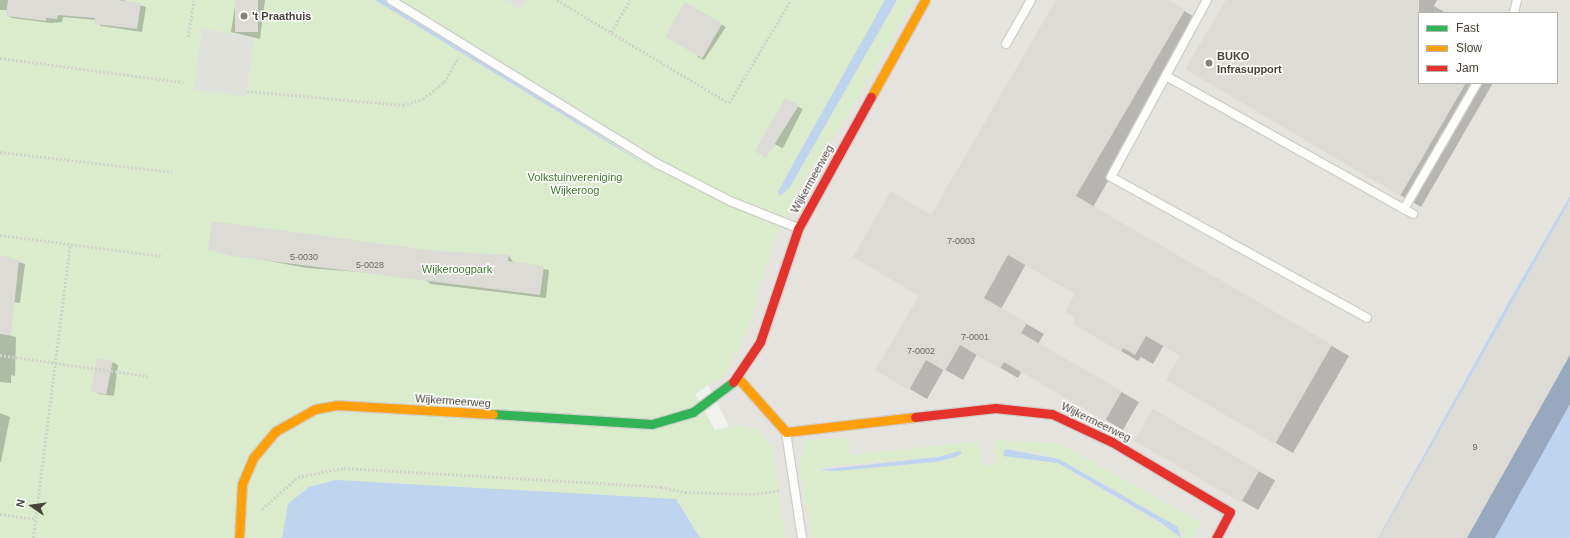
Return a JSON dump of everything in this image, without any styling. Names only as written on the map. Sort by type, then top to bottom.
[{"type":"street","name":"Wijkermeerweg","points":[[239,538],[242,484],[253,458],[276,432],[315,409],[338,405],[652,424],[693,412],[738,378],[760,342],[798,229],[925,0]]},
{"type":"street","points":[[738,378],[770,410],[786,432]]},
{"type":"street","name":"Wijkermeerweg","points":[[786,432],[996,408],[1052,414],[1112,442],[1230,512],[1216,538]]},
{"type":"lane","points":[[391,0],[658,164],[730,201],[798,229]]},
{"type":"lane","points":[[1006,44],[1031,0]]},
{"type":"lane","points":[[1207,0],[1111,177],[1367,318]]},
{"type":"lane","points":[[1514,12],[1517,0]]},
{"type":"lane","points":[[1166,76],[1413,214]]},
{"type":"lane","points":[[1404,209],[1476,84]]},
{"type":"lane","points":[[786,432],[802,538]]},
{"type":"path","points":[[188,37],[194,0]]},
{"type":"path","points":[[557,0],[729,103],[791,0]]},
{"type":"path","points":[[611,32],[630,0]]},
{"type":"path","points":[[0,58],[183,82]]},
{"type":"path","points":[[247,91],[402,105],[423,99],[444,82],[457,60]]},
{"type":"path","points":[[0,152],[172,172]]},
{"type":"path","points":[[0,235],[162,256]]},
{"type":"path","points":[[33,538],[70,244]]},
{"type":"path","points":[[0,355],[148,376]]},
{"type":"path","points":[[260,517],[260,510],[298,477],[344,468],[661,487],[685,492],[753,494],[795,488]]},
{"type":"path","points":[[0,514],[35,519]]},
{"type":"shaded area","points":[[505,0],[526,0],[520,9]]},
{"type":"shaded area","points":[[895,0],[1570,0],[1570,196],[1378,538],[785,538],[701,371]]},
{"type":"shaded area","points":[[202,29],[254,36],[246,97],[194,89]]},
{"type":"green space","name":"Volkstuinvereniging Wijkeroog","points":[[0,0],[914,0],[838,132],[801,184],[772,246],[749,326],[725,375],[695,394],[715,430],[739,425],[757,430],[773,448],[785,538],[0,538]]},
{"type":"green space","points":[[849,438],[850,455],[979,441],[983,463],[989,466],[994,464],[995,440],[1058,443],[1201,522],[1193,538],[1181,538],[1183,533],[1078,469],[1041,453],[1005,449],[1003,456],[1058,463],[1179,535],[1177,538],[811,538],[799,469],[805,440]],"holes":[[[959,451],[956,457],[935,462],[821,472],[821,467],[938,457]]]},
{"type":"water","points":[[375,0],[388,0],[710,206],[655,171]]},
{"type":"water","points":[[885,0],[897,0],[790,187],[780,196],[778,192],[788,173]]},
{"type":"water","points":[[1570,196],[1570,538],[1378,538],[1508,303]]},
{"type":"water","points":[[1005,449],[1059,459],[1178,527],[1181,538],[1160,522],[1058,463],[1003,456]]},
{"type":"water","points":[[960,451],[962,453],[956,457],[935,462],[837,471],[819,470],[938,457]]},
{"type":"water","points":[[336,480],[676,499],[700,538],[282,538],[288,504],[309,487]]},
{"type":"building","points":[[8,0],[118,0],[141,3],[137,29],[95,24],[95,18],[58,15],[57,19],[46,18],[46,21],[6,16]]},
{"type":"building","name":"'t Praathuis","points":[[235,0],[258,0],[258,32],[235,32]]},
{"type":"building","points":[[1056,0],[1168,0],[1185,10],[1076,196],[1332,345],[1275,444],[1166,380],[1180,356],[1146,336],[1135,355],[1123,348],[1121,352],[1073,324],[1076,319],[1065,312],[1075,294],[1008,255],[984,298],[1027,323],[1021,333],[1122,391],[1105,421],[1004,362],[1000,369],[960,345],[945,371],[926,360],[909,390],[875,370],[919,296],[853,257],[891,191],[931,215]]},
{"type":"building","points":[[1226,0],[1419,0],[1418,84],[1465,84],[1400,196],[1185,69]]},
{"type":"building","points":[[685,2],[722,24],[702,58],[665,37]]},
{"type":"building","points":[[785,98],[799,105],[766,158],[755,151]]},
{"type":"building","points":[[1570,200],[1570,355],[1467,538],[1379,538]]},
{"type":"building","points":[[212,221],[436,251],[509,255],[508,261],[544,266],[540,295],[231,256],[208,250]]},
{"type":"building","points":[[0,255],[19,260],[11,335],[0,334]]},
{"type":"building","points":[[97,358],[113,361],[106,394],[91,391]]},
{"type":"building","points":[[1153,409],[1260,470],[1241,503],[1134,441]]},
{"type":"traffic: fast","points":[[493,414],[652,424],[693,412],[733,382]]},
{"type":"traffic: slow","points":[[871,97],[925,0]]},
{"type":"traffic: slow","points":[[738,378],[786,432],[915,417]]},
{"type":"traffic: slow","points":[[239,538],[242,484],[253,458],[276,431],[315,409],[337,405],[493,414]]},
{"type":"traffic: jam","points":[[733,382],[760,342],[798,229],[871,97]]},
{"type":"traffic: jam","points":[[915,417],[995,408],[1052,414],[1112,442],[1230,512],[1216,538]]},
{"type":"place","name":"'t Praathuis","points":[[244,16]]},
{"type":"place","name":"BUKO Infrasupport","points":[[1209,63]]},
{"type":"park label","name":"Wijkeroogpark","points":[[457,269]]}]
